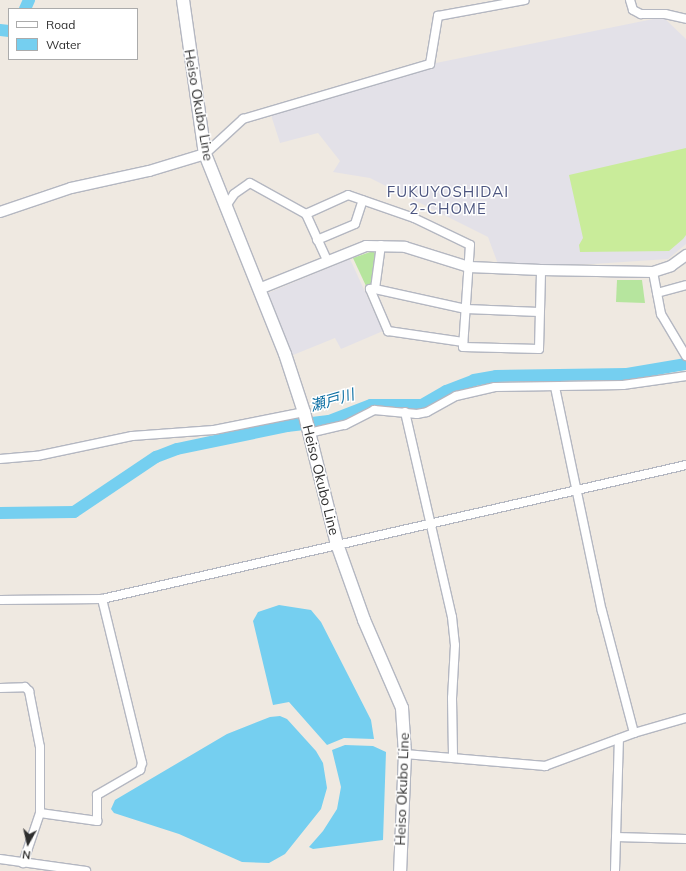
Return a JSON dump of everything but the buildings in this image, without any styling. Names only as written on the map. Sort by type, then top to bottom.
[{"type":"main road","name":"Heiso Okubo Line","points":[[183,0],[205,154],[285,354],[307,424],[337,544],[364,620],[402,708],[405,754],[400,871]]},
{"type":"street","points":[[1,213],[71,188],[149,171],[205,154],[243,120],[430,64],[438,16],[522,0]]},
{"type":"street","points":[[630,0],[633,10],[641,14],[665,14],[686,19]]},
{"type":"street","points":[[226,206],[234,194],[250,183],[306,214],[327,260]]},
{"type":"street","points":[[306,214],[348,195],[414,218],[470,245],[463,347],[539,349],[541,270]]},
{"type":"street","points":[[317,240],[355,224],[363,200]]},
{"type":"street","points":[[375,289],[381,245]]},
{"type":"street","points":[[259,289],[327,260],[366,246],[381,245],[405,247],[469,267],[541,270],[653,272],[671,266],[686,256]]},
{"type":"street","points":[[653,272],[661,314],[686,356]]},
{"type":"street","points":[[657,293],[686,285]]},
{"type":"street","points":[[463,342],[388,331],[370,289],[466,309],[540,312]]},
{"type":"street","points":[[0,459],[37,456],[132,436],[307,424],[345,425],[374,410],[427,412],[456,396],[495,387],[623,385],[686,376]]},
{"type":"street","points":[[555,387],[579,491],[602,611],[634,733]]},
{"type":"street","points":[[405,412],[452,617],[455,645],[452,698],[453,758]]},
{"type":"street","points":[[0,600],[102,599],[337,544],[430,525],[686,466]]},
{"type":"street","points":[[40,813],[97,821],[97,795],[140,770],[142,763],[102,599]]},
{"type":"street","points":[[0,688],[25,687],[29,691],[40,747],[40,813],[23,863]]},
{"type":"street","points":[[405,754],[545,766],[634,733],[686,718]]},
{"type":"street","points":[[615,871],[619,739]]},
{"type":"street","points":[[616,837],[686,839]]},
{"type":"street","points":[[0,859],[86,871]]},
{"type":"shaded area","points":[[663,17],[686,39],[686,244],[668,259],[593,264],[498,264],[488,237],[370,178],[333,172],[340,161],[318,133],[280,143],[271,115],[433,68],[436,63]]},
{"type":"shaded area","points":[[350,259],[383,331],[341,349],[335,338],[293,355],[268,293]]},
{"type":"green space","points":[[686,148],[686,235],[683,239],[669,251],[580,252],[579,245],[583,238],[569,175]]},
{"type":"green space","points":[[373,251],[375,253],[373,285],[366,286],[353,258]]},
{"type":"green space","points":[[617,280],[642,280],[645,303],[616,302]]},
{"type":"water","points":[[279,605],[311,610],[321,622],[371,720],[374,739],[344,738],[327,745],[289,702],[273,705],[253,621],[258,612]]},
{"type":"water","points":[[280,716],[287,719],[316,751],[323,763],[327,788],[321,809],[285,854],[269,863],[242,862],[179,834],[114,813],[111,809],[115,800],[227,734],[270,717]]},
{"type":"water","points":[[345,745],[373,746],[386,752],[383,840],[313,849],[309,847],[323,831],[337,809],[341,787],[332,750]]},
{"type":"waterway","points":[[25,8],[29,0]]},
{"type":"waterway","points":[[0,30],[8,31]]},
{"type":"waterway","name":"瀬戸川","points":[[0,513],[74,512],[156,457],[177,449],[287,426],[329,421],[371,405],[422,405],[446,391],[474,380],[496,376],[627,374],[686,364]]},
{"type":"district","name":"FUKUYOSHIDAI 2-CHOME","points":[[448,200]]}]
